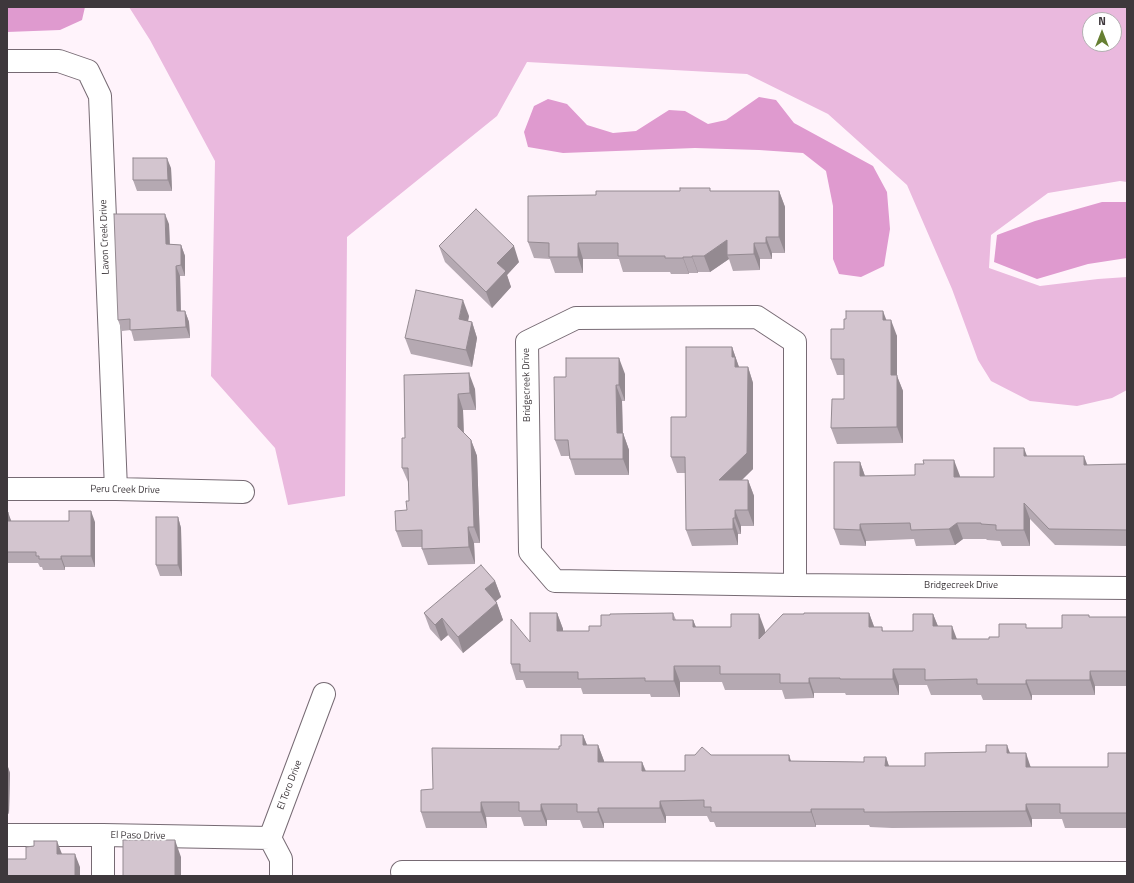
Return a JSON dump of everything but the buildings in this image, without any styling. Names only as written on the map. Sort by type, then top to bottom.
[{"type":"street","name":"Lavon Creek Drive","points":[[7,60],[60,60],[88,71],[100,96],[116,489]]},
{"type":"street","name":"Bridgecreek Drive","points":[[795,585],[795,342],[757,317],[576,318],[527,342],[530,552],[554,581],[795,585],[1127,588]]},
{"type":"street","name":"Peru Creek Drive","points":[[7,489],[116,489],[243,492]]},
{"type":"street","name":"El Toro Drive","points":[[270,838],[324,694]]},
{"type":"street","name":"El Paso Drive","points":[[7,835],[270,838]]},
{"type":"street","points":[[103,835],[103,876]]},
{"type":"street","points":[[270,838],[281,859],[281,876]]},
{"type":"street","points":[[402,872],[521,874],[1127,873]]},
{"type":"shaded area","points":[[7,7],[85,7],[82,20],[60,30],[7,32]]},
{"type":"shaded area","points":[[129,7],[1127,7],[1127,182],[1120,181],[1048,193],[991,235],[989,268],[1040,286],[1127,277],[1127,390],[1112,398],[1077,406],[1030,401],[991,381],[978,360],[952,289],[907,185],[828,114],[747,74],[527,62],[497,116],[347,237],[345,496],[288,505],[275,448],[211,376],[215,161],[150,40]]},
{"type":"shaded area","points":[[759,97],[776,100],[794,123],[873,166],[887,192],[890,229],[884,266],[861,277],[839,274],[833,259],[833,206],[826,171],[803,153],[695,148],[563,153],[528,147],[524,132],[534,106],[548,99],[567,104],[587,125],[613,133],[636,131],[669,110],[685,111],[708,124],[726,120]]},
{"type":"shaded area","points":[[1102,202],[1127,202],[1127,258],[1088,264],[1037,279],[994,262],[997,235],[1035,221]]}]
